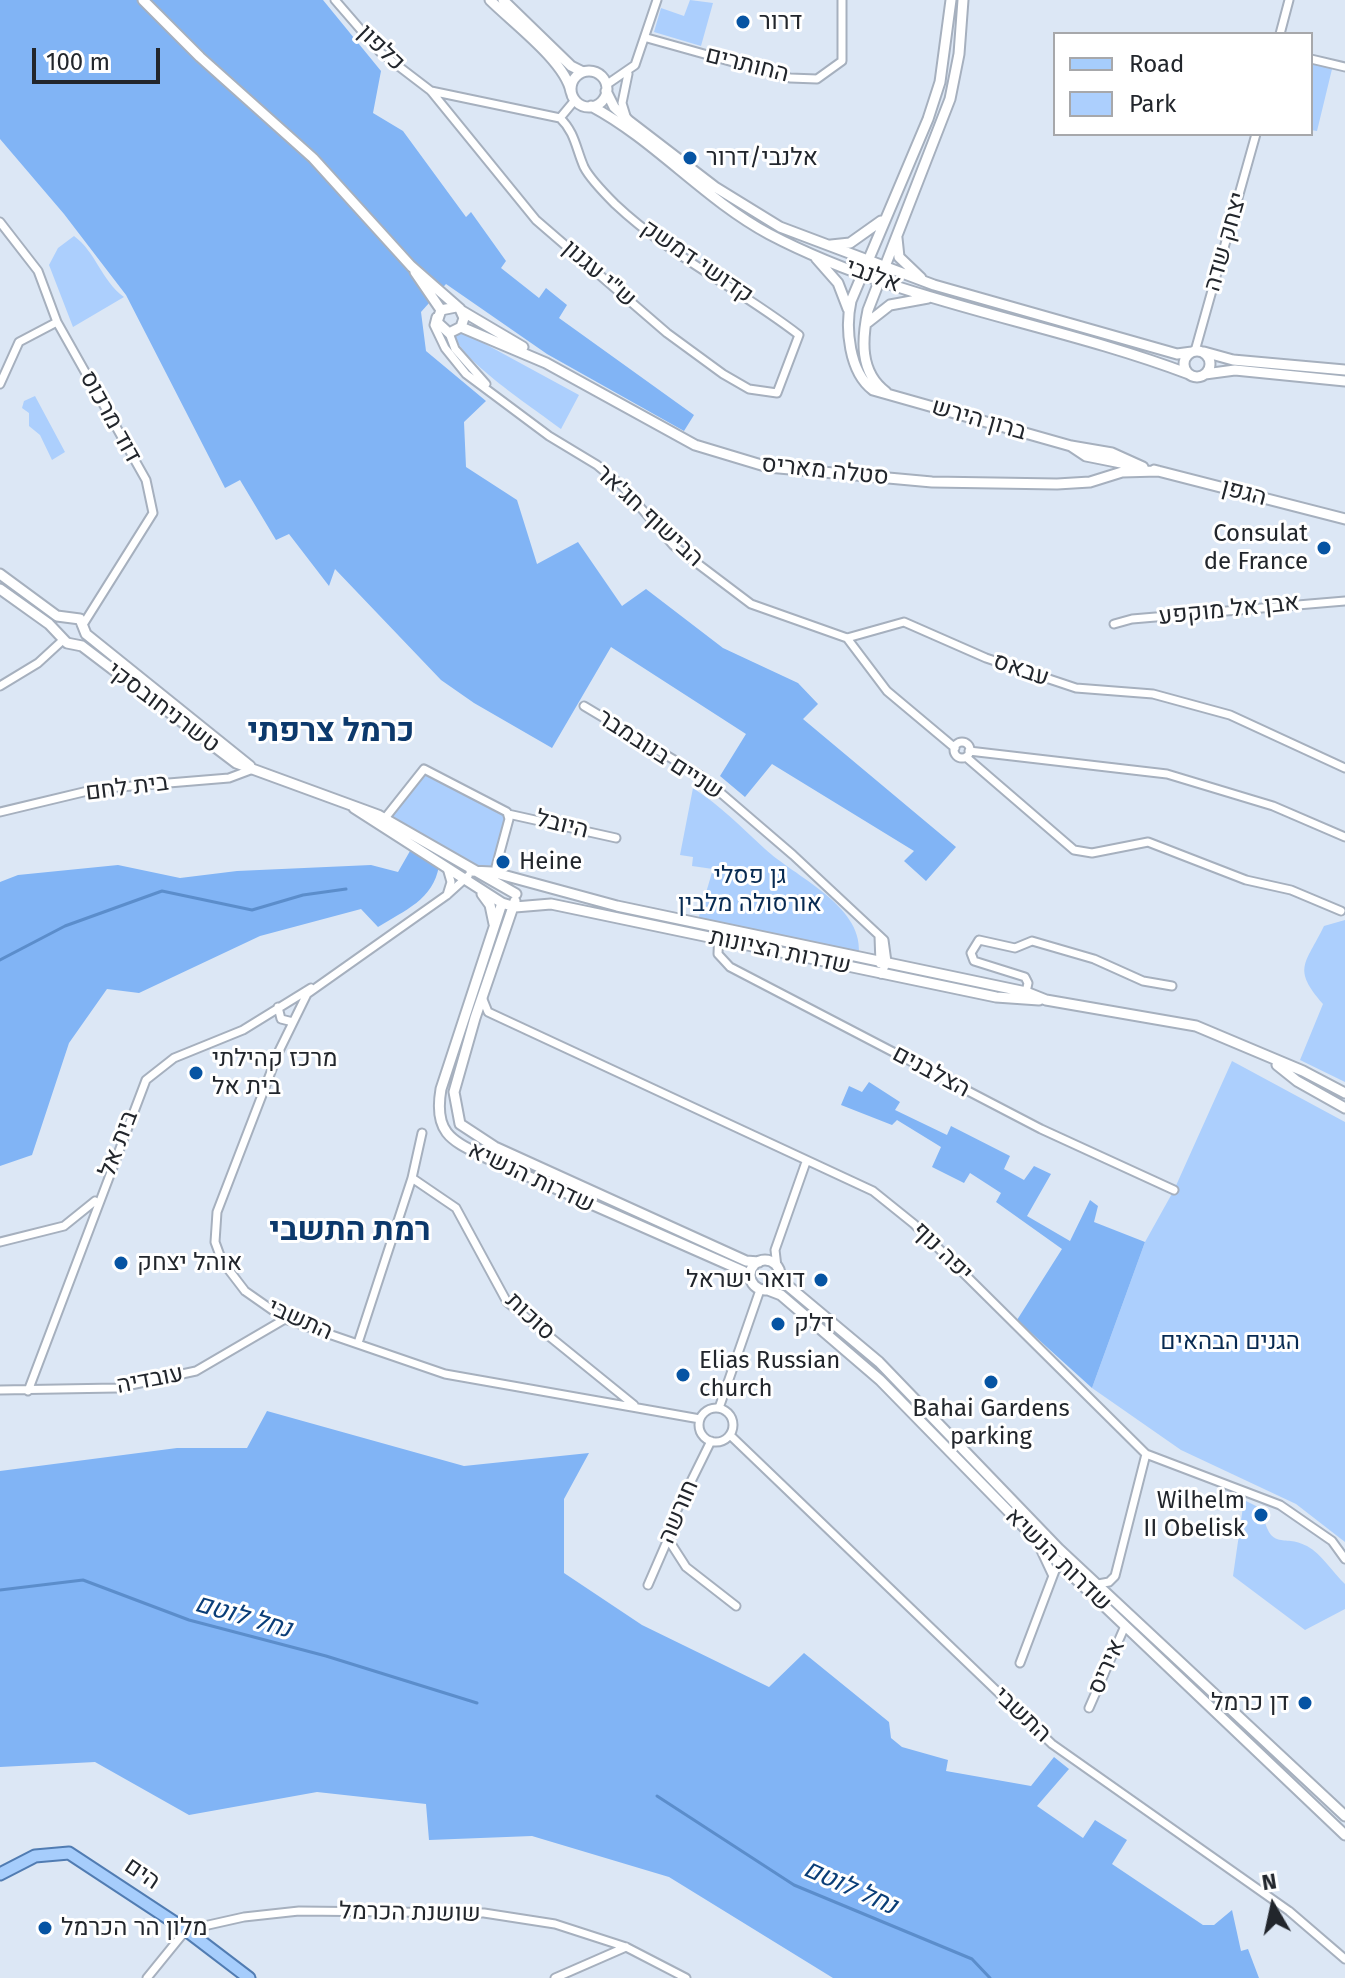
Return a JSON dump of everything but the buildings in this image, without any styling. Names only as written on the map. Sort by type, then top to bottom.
[{"type":"main road","name":"הים","points":[[0,1874],[35,1856],[69,1853],[186,1930],[249,1978]]},
{"type":"street","name":"סטלה מאריס","points":[[143,0],[200,57],[313,158],[411,266],[459,309],[546,363],[695,445],[768,467],[932,482],[1094,481],[1115,473],[1158,471]]},
{"type":"street","name":"כלפון","points":[[335,0],[380,52],[431,91]]},
{"type":"street","points":[[490,0],[556,64],[568,79],[573,96],[591,106],[600,102],[606,88],[629,71]]},
{"type":"street","points":[[503,0],[571,66],[583,72],[597,73],[606,88]]},
{"type":"street","points":[[629,121],[622,103],[629,71],[647,38],[657,0]]},
{"type":"street","name":"החותרים","points":[[647,38],[790,78],[817,79],[842,61],[842,0]]},
{"type":"street","name":"ברון הירש","points":[[951,0],[949,35],[936,94],[860,272],[849,311],[852,349],[862,379],[873,390],[1110,458]]},
{"type":"street","points":[[887,393],[876,384],[867,366],[864,330],[878,279],[931,154],[950,99],[959,54],[963,0]]},
{"type":"street","points":[[1281,32],[1289,0]]},
{"type":"street","points":[[1313,59],[1345,67]]},
{"type":"street","points":[[431,91],[560,118],[573,96],[572,82],[583,72]]},
{"type":"street","name":"אלנבי","points":[[606,88],[614,107],[629,121],[715,187],[754,212],[883,268],[1177,354],[1197,352],[1233,360],[1345,370]]},
{"type":"street","name":"ש\"י עגנון","points":[[431,91],[536,220],[667,333],[749,389],[777,393],[790,365]]},
{"type":"street","name":"אלנבי","points":[[591,106],[707,194],[769,234],[878,279],[1189,374],[1235,370],[1341,380]]},
{"type":"street","name":"קדושי דמשק","points":[[560,118],[571,132],[585,170],[614,203],[660,242],[757,303],[799,335],[790,365]]},
{"type":"street","name":"יצחק שדה","points":[[1197,352],[1255,136]]},
{"type":"street","points":[[824,245],[850,243],[883,219]]},
{"type":"street","name":"דוד מרכוס","points":[[0,222],[38,271],[57,322],[146,480],[153,500],[147,525],[79,618]]},
{"type":"street","points":[[898,232],[899,257],[913,272],[934,285]]},
{"type":"street","points":[[807,252],[823,263],[838,283],[849,311]]},
{"type":"street","name":"סטלה מאריס","points":[[411,266],[439,312],[439,326],[449,333]]},
{"type":"street","points":[[864,330],[871,317],[890,305],[939,297]]},
{"type":"street","points":[[439,312],[459,309],[461,327],[449,333]]},
{"type":"street","name":"הבישוף חג'אר","points":[[439,312],[434,325],[447,351],[466,374],[597,465],[622,486],[673,545],[751,604],[847,638]]},
{"type":"street","points":[[0,384],[19,342],[57,322]]},
{"type":"street","name":"סטלה מאריס","points":[[461,327],[546,363]]},
{"type":"street","name":"הבישוף חג'אר","points":[[449,333],[455,349],[501,401]]},
{"type":"street","points":[[1189,374],[1184,363],[1197,352],[1211,363],[1205,374]]},
{"type":"street","name":"ברון הירש","points":[[1071,446],[1086,456],[1110,458]]},
{"type":"street","points":[[1086,456],[1095,466],[1094,481]]},
{"type":"street","points":[[1094,481],[1110,458]]},
{"type":"street","name":"הגפן","points":[[1110,458],[1345,519]]},
{"type":"street","points":[[0,574],[57,616],[79,618]]},
{"type":"street","points":[[0,589],[61,637]]},
{"type":"street","name":"אבן אל מוקפע","points":[[1114,624],[1132,619],[1345,601]]},
{"type":"street","points":[[76,644],[86,634],[79,618]]},
{"type":"street","points":[[0,686],[38,663],[61,637],[61,623],[79,618]]},
{"type":"street","name":"עבאס","points":[[847,638],[904,622],[986,658],[1076,688],[1153,694],[1230,715],[1345,768]]},
{"type":"street","name":"טשרניחובסקי","points":[[86,634],[253,769]]},
{"type":"street","name":"טשרניחובסקי","points":[[61,637],[76,644],[229,758],[384,823],[468,876],[480,891],[515,907]]},
{"type":"street","points":[[847,638],[887,691],[955,748],[956,755],[1167,774],[1273,806],[1345,837]]},
{"type":"street","name":"שניים בנובמבר","points":[[584,706],[701,776],[878,933],[883,961],[881,974]]},
{"type":"street","points":[[968,754],[1074,850],[1092,853],[1148,842],[1246,880],[1291,890],[1341,911]]},
{"type":"street","name":"בית לחם","points":[[0,812],[96,789],[229,778],[245,775],[253,769]]},
{"type":"street","name":"היובל","points":[[384,823],[424,769],[508,814],[517,813],[616,838]]},
{"type":"street","points":[[499,874],[496,867],[508,814]]},
{"type":"street","name":"טשרניחובסקי","points":[[384,823],[446,866],[468,876],[499,874],[551,890]]},
{"type":"street","points":[[446,866],[451,882],[447,895]]},
{"type":"street","points":[[468,876],[516,894]]},
{"type":"street","name":"התשבי","points":[[468,876],[447,895],[313,987],[295,1018],[217,1212],[217,1252],[245,1291],[285,1319],[445,1374],[700,1419]]},
{"type":"street","points":[[502,903],[516,894],[551,890]]},
{"type":"street","name":"שדרות הציונות","points":[[551,890],[881,974],[996,997],[1046,1000],[1196,1026],[1345,1093]]},
{"type":"street","points":[[480,891],[490,905],[494,927]]},
{"type":"street","name":"שדרות הנשיא","points":[[516,894],[515,907],[475,1018],[454,1100],[457,1116],[465,1129],[583,1188],[746,1261],[761,1261]]},
{"type":"street","name":"שדרות הנשיא","points":[[502,903],[441,1089],[440,1118],[450,1139],[551,1189],[743,1271],[750,1279]]},
{"type":"street","name":"שדרות הציונות","points":[[515,907],[551,904],[883,961],[1026,992],[1046,1000]]},
{"type":"street","name":"הצלבנים","points":[[718,934],[718,954],[730,967],[1041,1129],[1174,1190]]},
{"type":"street","points":[[1026,992],[1025,977],[974,961],[971,953],[976,942],[1015,948],[1032,941],[1094,959],[1143,981],[1172,986]]},
{"type":"street","name":"בית אל","points":[[28,1391],[141,1087],[151,1074],[174,1058],[228,1037],[313,987]]},
{"type":"street","points":[[475,1018],[488,1012],[482,997]]},
{"type":"street","points":[[278,1007],[281,1019],[295,1018],[288,1001]]},
{"type":"street","name":"יפה נוף","points":[[488,1012],[861,1185],[895,1206],[1146,1454],[1280,1505],[1332,1541],[1345,1559]]},
{"type":"street","name":"שדרות הציונות","points":[[1272,1060],[1297,1081],[1345,1108]]},
{"type":"street","points":[[358,1343],[412,1178],[422,1133]]},
{"type":"street","points":[[719,1408],[764,1290],[778,1283],[775,1250],[806,1162]]},
{"type":"street","name":"סוכות","points":[[412,1178],[456,1208],[507,1302],[636,1406]]},
{"type":"street","points":[[0,1242],[64,1226],[99,1197]]},
{"type":"street","points":[[764,1290],[750,1279],[751,1269],[775,1250]]},
{"type":"street","points":[[761,1261],[778,1270]]},
{"type":"street","name":"שדרות הנשיא","points":[[778,1270],[787,1285],[897,1380],[1059,1549],[1345,1816]]},
{"type":"street","name":"שדרות הנשיא","points":[[764,1290],[781,1295],[880,1380],[1058,1562],[1345,1835]]},
{"type":"street","name":"עובדיה","points":[[0,1390],[117,1388],[196,1371],[285,1319]]},
{"type":"street","points":[[719,1408],[732,1418],[730,1435],[721,1441],[711,1441],[700,1430],[700,1419],[710,1409],[719,1408]]},
{"type":"street","name":"התשבי","points":[[730,1435],[1052,1744],[1289,1911],[1345,1959]]},
{"type":"street","name":"חורשה","points":[[648,1585],[668,1539],[671,1522],[711,1441]]},
{"type":"street","points":[[1098,1584],[1109,1582],[1115,1576],[1146,1454]]},
{"type":"street","points":[[668,1539],[686,1567],[736,1606]]},
{"type":"street","points":[[1037,1541],[1052,1577]]},
{"type":"street","points":[[1020,1663],[1058,1562],[1059,1549]]},
{"type":"street","name":"איריס","points":[[1089,1708],[1125,1626]]},
{"type":"street","name":"שושנת הכרמל","points":[[186,1930],[244,1917],[299,1911],[484,1913],[555,1924],[626,1947],[686,1978]]},
{"type":"street","points":[[147,1978],[186,1930]]},
{"type":"street","points":[[555,1978],[626,1947]]},
{"type":"green space","points":[[690,0],[713,3],[701,46],[654,32],[661,8],[684,16]]},
{"type":"green space","points":[[1313,60],[1333,65],[1317,131],[1313,130]]},
{"type":"green space","points":[[74,236],[124,297],[73,327],[49,265],[58,248]]},
{"type":"green space","points":[[455,332],[465,333],[579,395],[561,429],[481,368],[457,342]]},
{"type":"green space","points":[[35,396],[65,452],[52,460],[40,435],[29,426],[29,413],[22,408],[24,401]]},
{"type":"green space","points":[[425,774],[504,813],[506,821],[492,869],[469,866],[390,816]]},
{"type":"green space","name":"גן פסלי אורסולה מלבין","points":[[693,788],[838,906],[857,935],[859,952],[698,920],[713,869],[692,866],[693,857],[680,855]]},
{"type":"green space","points":[[1345,920],[1345,1082],[1300,1060],[1323,1004],[1307,982],[1307,958],[1324,926]]},
{"type":"green space","name":"הגנים הבהאים","points":[[1232,1061],[1345,1122],[1345,1542],[1296,1504],[1181,1450],[1092,1388],[1145,1242],[1174,1190]]},
{"type":"green space","points":[[1244,1500],[1262,1509],[1273,1537],[1307,1546],[1322,1559],[1345,1584],[1345,1609],[1305,1630],[1233,1576]]},
{"type":"shaded area","points":[[0,0],[323,0],[381,71],[373,113],[403,131],[466,217],[471,212],[506,261],[501,268],[539,298],[546,288],[567,305],[559,318],[694,415],[684,431],[547,354],[446,284],[421,312],[426,351],[486,401],[464,422],[466,467],[517,500],[537,564],[578,542],[622,606],[646,589],[723,648],[798,683],[818,704],[803,719],[956,847],[926,881],[904,861],[914,851],[772,764],[745,797],[720,776],[746,734],[611,647],[552,748],[441,680],[335,569],[329,586],[289,534],[276,540],[240,480],[225,488],[126,295],[64,214],[0,139]]},
{"type":"shaded area","points":[[410,851],[439,866],[436,878],[416,903],[378,927],[361,909],[260,936],[139,993],[107,989],[69,1043],[32,1155],[0,1166],[0,882],[18,875],[118,865],[180,878],[237,871],[371,865],[398,872]]},
{"type":"shaded area","points":[[869,1082],[900,1102],[895,1110],[947,1135],[951,1126],[1010,1156],[1004,1169],[1024,1180],[1034,1166],[1051,1174],[1027,1216],[1070,1241],[1090,1200],[1098,1206],[1094,1222],[1145,1242],[1092,1388],[1017,1320],[1062,1249],[996,1202],[1001,1193],[970,1173],[964,1183],[932,1167],[941,1147],[897,1120],[892,1125],[841,1105],[849,1086],[862,1092]]},
{"type":"shaded area","points":[[267,1411],[464,1466],[589,1453],[564,1499],[564,1573],[642,1625],[769,1687],[804,1653],[889,1722],[891,1738],[902,1747],[948,1760],[946,1771],[1031,1786],[1054,1757],[1069,1769],[1037,1806],[1083,1838],[1095,1820],[1127,1840],[1112,1864],[1203,1925],[1214,1925],[1232,1910],[1241,1951],[1248,1949],[1259,1978],[833,1978],[669,1877],[532,1836],[429,1840],[426,1804],[317,1792],[189,1815],[95,1762],[0,1767],[0,1471],[177,1448],[247,1448]]},
{"type":"waterway","points":[[0,960],[65,926],[162,891],[252,910],[303,895],[346,889]]},
{"type":"waterway","name":"נחל לוטם","points":[[0,1590],[83,1580],[189,1620],[326,1656],[477,1703]]},
{"type":"waterway","name":"נחל לוטם","points":[[657,1796],[794,1885],[972,1959],[990,1978]]},
{"type":"place","name":"דרור","points":[[743,22]]},
{"type":"place","name":"אלנבי/דרור","points":[[690,158]]},
{"type":"place","name":"Consulat de France","points":[[1324,548]]},
{"type":"place","name":"Heine","points":[[503,862]]},
{"type":"place","name":"מרכז קהילתי בית אל","points":[[196,1073]]},
{"type":"place","name":"אוהל יצחק","points":[[121,1263]]},
{"type":"place","name":"דואר ישראל","points":[[821,1280]]},
{"type":"place","name":"דלק","points":[[778,1324]]},
{"type":"place","name":"Elias Russian church","points":[[683,1375]]},
{"type":"place","name":"Bahai Gardens parking","points":[[991,1382]]},
{"type":"place","name":"Wilhelm II Obelisk","points":[[1261,1515]]},
{"type":"place","name":"דן כרמל","points":[[1305,1703]]},
{"type":"place","name":"מלון הר הכרמל","points":[[45,1928]]},
{"type":"district","name":"כרמל צרפתי","points":[[331,732]]},
{"type":"district","name":"רמת התשבי","points":[[350,1231]]}]
